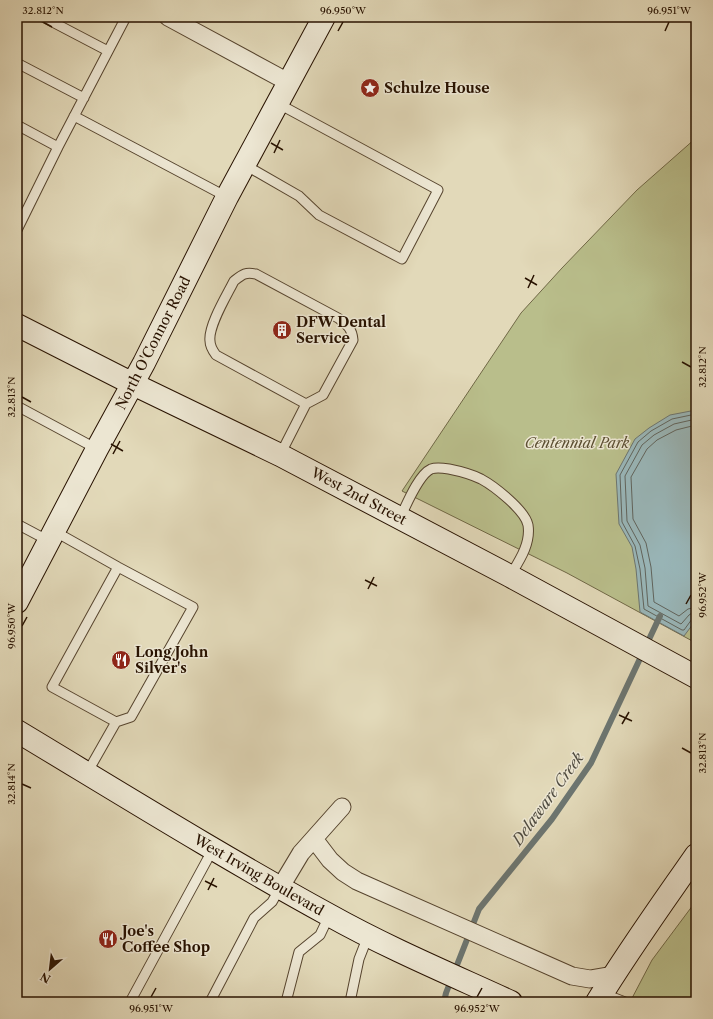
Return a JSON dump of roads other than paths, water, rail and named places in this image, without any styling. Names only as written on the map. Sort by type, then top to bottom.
[{"type":"main road","name":"North O'Connor Road","points":[[17,602],[97,449],[133,384],[227,198],[324,17]]},
{"type":"main road","name":"West 2nd Street","points":[[17,325],[133,384],[280,455],[510,576],[696,678]]},
{"type":"main road","name":"West Irving Boulevard","points":[[17,731],[213,849],[329,916],[368,936],[503,998]]},
{"type":"main road","points":[[604,990],[645,927],[696,855]]},
{"type":"street","points":[[168,17],[288,82]]},
{"type":"street","points":[[280,888],[301,853],[342,807]]},
{"type":"street","points":[[314,839],[330,860],[343,872],[357,881],[572,976],[590,979],[604,990]]},
{"type":"lane","points":[[43,17],[108,52]]},
{"type":"lane","points":[[17,230],[58,147],[126,17]]},
{"type":"lane","points":[[17,63],[84,98]]},
{"type":"lane","points":[[245,165],[299,196],[319,215],[402,259],[438,190],[277,103]]},
{"type":"lane","points":[[74,116],[227,198]]},
{"type":"lane","points":[[17,125],[58,147]]},
{"type":"lane","points":[[280,455],[306,404],[323,395],[353,340],[352,332],[346,324],[338,318],[256,274],[248,272],[234,281],[211,328],[211,349],[216,356],[306,404]]},
{"type":"lane","points":[[17,406],[97,449]]},
{"type":"lane","points":[[400,518],[415,487],[422,476],[430,470],[441,468],[459,471],[481,480],[502,493],[520,511],[527,524],[527,544],[510,576]]},
{"type":"lane","points":[[17,524],[52,536],[118,567],[193,607],[131,717],[116,722],[88,773]]},
{"type":"lane","points":[[116,722],[52,687],[118,567]]},
{"type":"lane","points":[[130,1002],[213,849]]},
{"type":"lane","points":[[210,1002],[254,918],[272,902],[280,888]]},
{"type":"lane","points":[[286,1002],[299,952],[320,935],[329,916]]},
{"type":"lane","points":[[350,1002],[359,959],[368,936]]},
{"type":"lane","points":[[604,990],[625,1002]]},
{"type":"water","points":[[696,410],[696,620],[684,636],[640,612],[636,569],[632,547],[619,524],[616,474],[635,439],[670,415]]},
{"type":"waterway","name":"Delaware Creek","points":[[444,1002],[446,993],[479,909],[552,819],[591,763],[660,616]]},
{"type":"place","name":"Schulze House","points":[[370,88]]},
{"type":"place","name":"DFW Dental Service","points":[[282,330]]},
{"type":"place","name":"Long John Silver's","points":[[121,660]]},
{"type":"place","name":"Joe's Coffee Shop","points":[[108,939]]},
{"type":"park label","name":"Centennial Park","points":[[577,443]]}]
